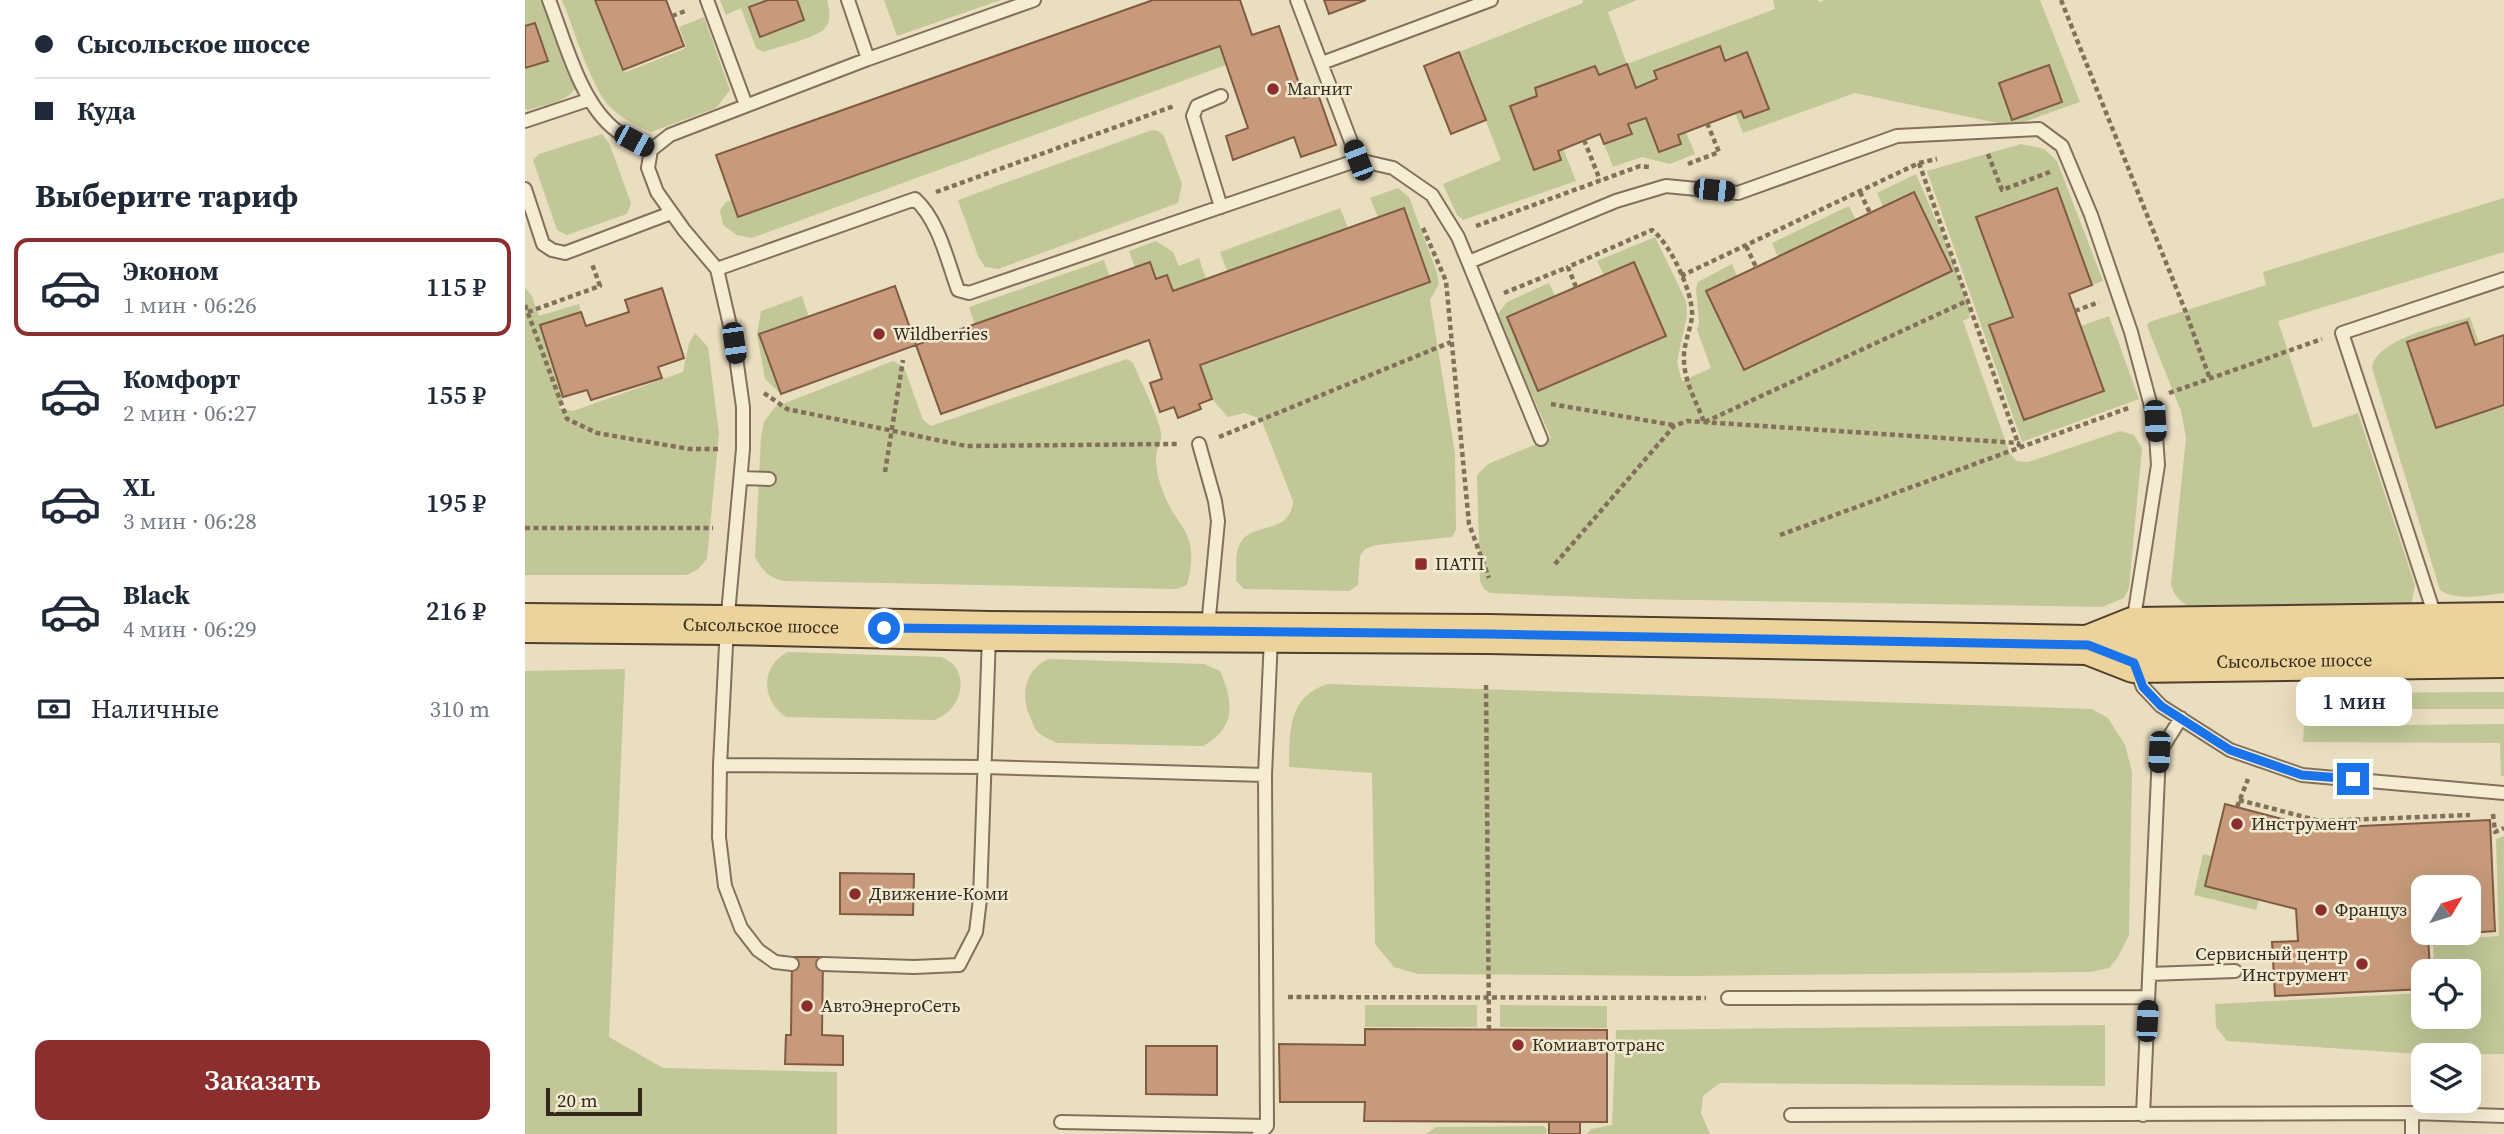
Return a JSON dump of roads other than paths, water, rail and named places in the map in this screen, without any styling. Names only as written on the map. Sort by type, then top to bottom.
[{"type":"main road","name":"Сысольское шоссе","points":[[2133,645],[2438,623],[2504,622]]},
{"type":"main road","name":"Сысольское шоссе","points":[[525,623],[989,631],[1502,634],[2133,645],[2504,658]]},
{"type":"lane","points":[[549,0],[588,100],[617,132],[651,150]]},
{"type":"lane","points":[[707,0],[746,105]]},
{"type":"lane","points":[[848,0],[868,59]]},
{"type":"lane","points":[[792,964],[775,962],[758,950],[741,928],[725,886],[719,837],[720,765],[727,625],[743,449],[743,407],[734,343],[717,269],[671,214],[657,192],[649,168],[651,150],[670,135],[746,105],[1034,0]]},
{"type":"lane","points":[[1297,0],[1358,160]]},
{"type":"lane","points":[[1322,63],[1491,0]]},
{"type":"lane","points":[[1221,96],[1197,106],[1193,116],[1221,207]]},
{"type":"lane","points":[[525,121],[588,100]]},
{"type":"lane","points":[[1469,262],[1616,201],[1666,186],[1738,193],[1897,136],[2039,129],[2062,146],[2091,215],[2131,332],[2155,421],[2158,466],[2133,645],[2143,687],[2161,706],[2230,750],[2302,775],[2504,793]]},
{"type":"lane","points":[[717,269],[915,200],[924,208],[936,230],[958,290],[969,293],[1358,160],[1393,169],[1432,195],[1458,237],[1541,439]]},
{"type":"lane","points":[[525,189],[543,244],[552,250],[565,253],[671,214]]},
{"type":"lane","points":[[2438,623],[2342,332],[2504,279]]},
{"type":"lane","points":[[1199,445],[1218,521],[1208,631]]},
{"type":"lane","points":[[741,478],[769,479]]},
{"type":"lane","points":[[823,964],[959,965],[976,932],[980,899],[989,631]]},
{"type":"lane","points":[[1061,1122],[1263,1130],[1266,997],[1265,775],[1271,633]]},
{"type":"lane","points":[[2143,1115],[2159,752],[2181,718]]},
{"type":"lane","points":[[720,765],[985,767],[1265,775]]},
{"type":"lane","points":[[2149,974],[2235,971]]},
{"type":"lane","points":[[1728,998],[2148,997]]},
{"type":"lane","points":[[2411,1134],[2412,1114]]},
{"type":"lane","points":[[1791,1115],[2504,1116]]},
{"type":"place","name":"Магнит","points":[[1273,89]]},
{"type":"place","name":"Wildberries","points":[[879,334]]},
{"type":"place","name":"ПАТП","points":[[1421,564]]},
{"type":"place","name":"Инструмент","points":[[2237,824]]},
{"type":"place","name":"Движение-Коми","points":[[855,894]]},
{"type":"place","name":"Француз","points":[[2321,910]]},
{"type":"place","name":"Сервисный центр Инструмент","points":[[2362,964]]},
{"type":"place","name":"АвтоЭнергоСеть","points":[[807,1006]]},
{"type":"place","name":"Комиавтотранс","points":[[1518,1045]]}]
